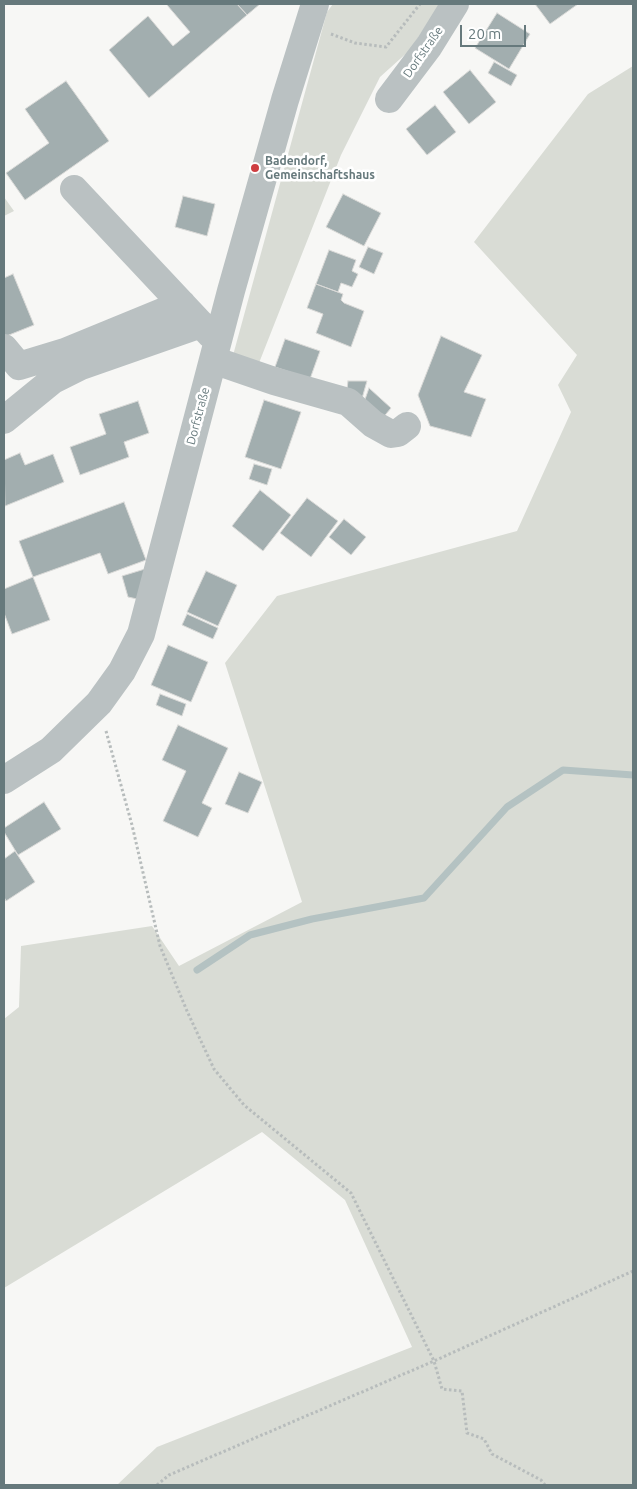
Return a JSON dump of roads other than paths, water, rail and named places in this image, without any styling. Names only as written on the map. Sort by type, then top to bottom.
[{"type":"street","name":"Dorfstraße","points":[[389,99],[429,46],[455,4]]},
{"type":"street","name":"Dorfstraße","points":[[4,780],[51,750],[99,704],[122,671],[141,634],[210,342],[312,15]]},
{"type":"street","points":[[74,189],[182,304],[210,342],[274,381],[348,402],[373,424],[392,434],[398,433],[407,426]]},
{"type":"street","points":[[4,348],[20,366],[65,352],[182,304]]},
{"type":"street","points":[[4,420],[53,380],[81,366],[210,342]]},
{"type":"waterway","points":[[197,970],[250,935],[312,919],[424,898],[507,807],[563,770],[633,775]]},
{"type":"place","name":"Badendorf, Gemeinschaftshaus","points":[[255,168]]}]
